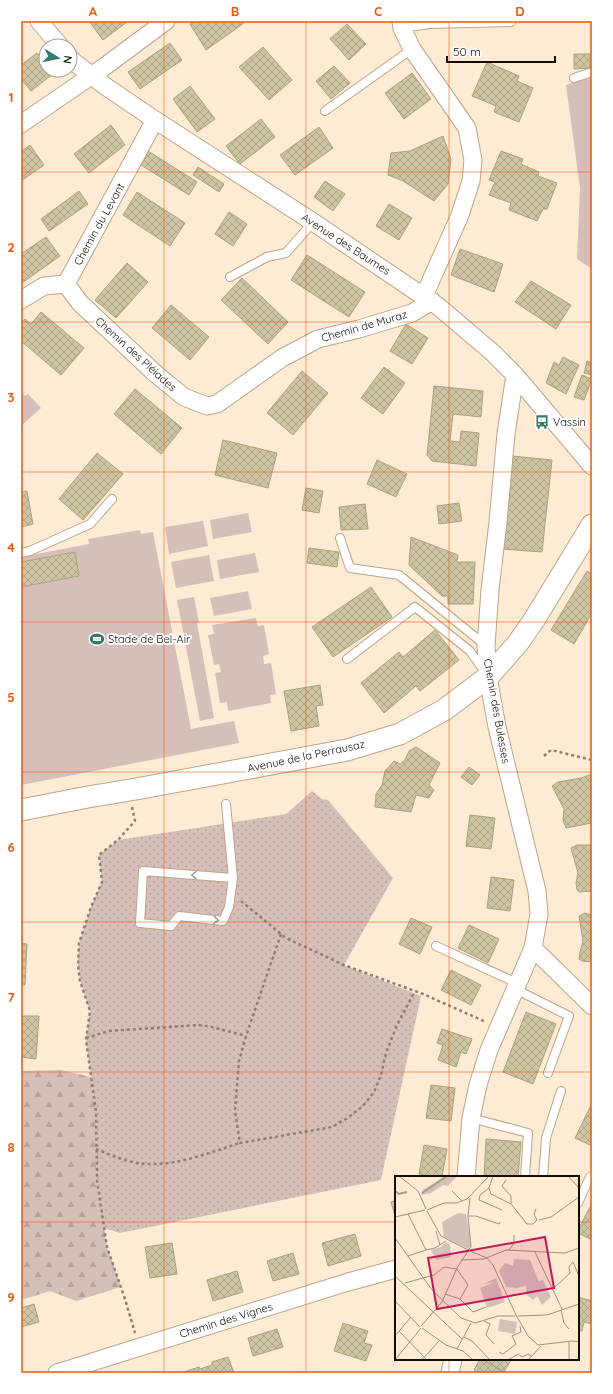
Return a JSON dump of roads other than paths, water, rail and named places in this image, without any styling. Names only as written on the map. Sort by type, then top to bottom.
[{"type":"street","points":[[39,21],[53,38]]},
{"type":"street","points":[[21,124],[166,21]]},
{"type":"street","points":[[401,25],[412,49],[467,128],[473,160],[471,181],[428,298]]},
{"type":"street","name":"Avenue des Baumes","points":[[78,65],[105,86],[155,120],[428,298],[493,353],[515,374],[592,466]]},
{"type":"street","name":"Chemin du Levant","points":[[66,284],[155,120]]},
{"type":"street","points":[[21,300],[44,286],[66,284]]},
{"type":"street","name":"Chemin des Pléiades","points":[[66,284],[80,303],[151,370],[168,384],[184,396],[208,406],[217,404]]},
{"type":"street","name":"Chemin de Muraz","points":[[217,404],[282,358],[318,338],[359,329],[412,313],[428,298]]},
{"type":"street","name":"Chemin des Bulesses","points":[[466,1176],[471,1118],[478,1085],[489,1050],[533,948],[539,914],[539,903],[497,727],[488,677],[486,646],[505,438],[515,374]]},
{"type":"street","name":"Avenue de la Perrausaz","points":[[21,810],[347,750],[400,734],[444,710],[488,677],[518,643],[534,620],[592,525]]},
{"type":"street","points":[[533,948],[592,1006]]},
{"type":"street","name":"Chemin des Vignes","points":[[57,1373],[395,1268]]},
{"type":"street","points":[[450,1373],[452,1360]]},
{"type":"lane","points":[[401,25],[512,22]]},
{"type":"lane","points":[[325,111],[412,49]]},
{"type":"lane","points":[[574,78],[592,72]]},
{"type":"lane","points":[[230,277],[266,257],[286,253],[313,222]]},
{"type":"lane","points":[[21,553],[30,551],[90,524],[112,499]]},
{"type":"lane","points":[[340,538],[350,568],[399,575],[486,646]]},
{"type":"lane","points":[[347,659],[416,607],[470,651],[488,677]]},
{"type":"lane","points":[[226,804],[233,878],[229,907],[223,921],[179,916],[171,926],[140,924],[144,871],[233,878]]},
{"type":"lane","points":[[436,946],[516,986],[569,1016],[548,1073]]},
{"type":"lane","points":[[543,1176],[546,1138],[561,1091]]},
{"type":"lane","points":[[471,1118],[528,1134],[525,1176]]},
{"type":"lane","points":[[579,1201],[590,1177]]},
{"type":"place","name":"Vassin","points":[[542,422]]},
{"type":"place","name":"Stade de Bel-Air","points":[[97,639]]}]
